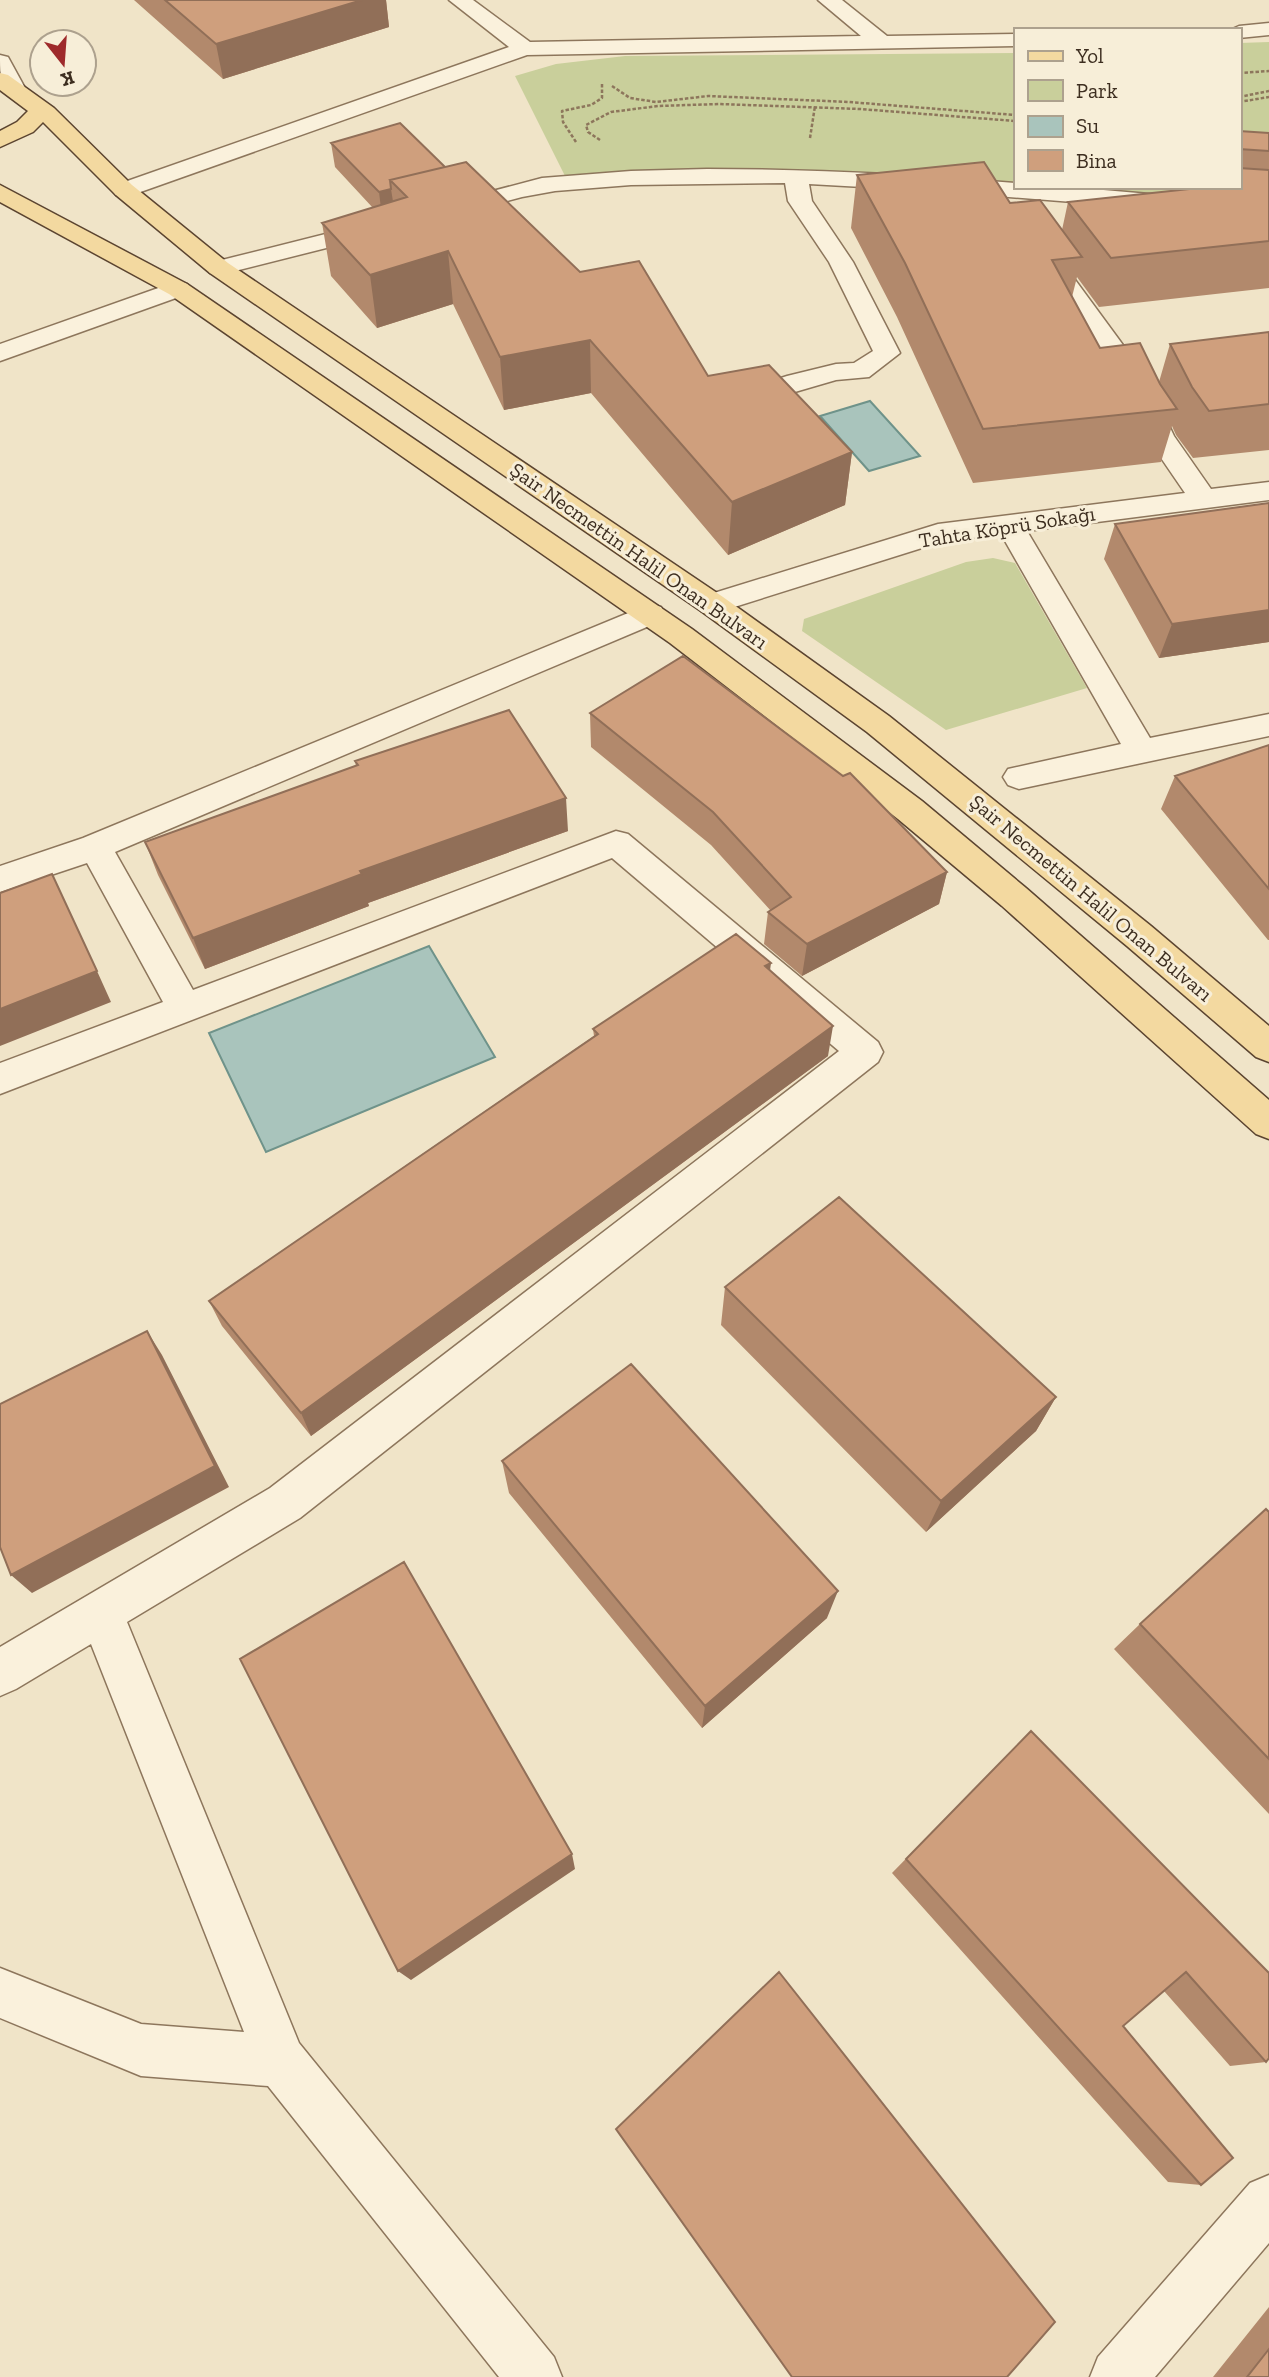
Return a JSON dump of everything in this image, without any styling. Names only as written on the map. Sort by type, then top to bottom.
[{"type":"main road","name":"Şair Necmettin Halil Onan Bulvarı","points":[[7,84],[41,110],[124,190],[219,268],[712,604],[898,740],[1264,1038]]},
{"type":"main road","points":[[0,140],[25,127],[41,110]]},
{"type":"main road","name":"Şair Necmettin Halil Onan Bulvarı","points":[[0,192],[178,289],[650,614],[920,819],[1014,897],[1269,1123]]},
{"type":"street","points":[[460,0],[525,49]]},
{"type":"street","points":[[829,0],[881,42]]},
{"type":"street","points":[[1241,32],[1269,29]]},
{"type":"street","points":[[124,190],[525,49],[1014,40]]},
{"type":"street","points":[[0,62],[7,84]]},
{"type":"street","points":[[433,214],[553,184],[686,176],[796,177],[1023,212],[1189,204]]},
{"type":"street","points":[[753,410],[749,397],[836,372],[860,371],[887,353],[841,262],[800,201],[796,177]]},
{"type":"street","points":[[1023,212],[1052,268],[1132,375],[1160,436],[1203,499]]},
{"type":"street","points":[[219,268],[406,221]]},
{"type":"street","points":[[0,353],[178,289]]},
{"type":"street","name":"Tahta Köprü Sokağı","points":[[712,604],[938,533],[1269,491]]},
{"type":"street","points":[[1009,524],[1141,751]]},
{"type":"street","points":[[0,879],[96,847],[650,614]]},
{"type":"street","points":[[1019,777],[1269,725]]},
{"type":"street","points":[[0,1079],[616,843],[865,1052],[285,1503],[0,1673]]},
{"type":"street","points":[[96,847],[184,1007]]},
{"type":"street","points":[[101,1612],[281,2061],[534,2377]]},
{"type":"street","points":[[0,1993],[141,2050],[281,2061]]},
{"type":"street","points":[[1118,2377],[1269,2202]]},
{"type":"path","points":[[1241,73],[1269,71]]},
{"type":"path","points":[[602,79],[630,98],[656,102],[708,96],[849,102],[1014,115]]},
{"type":"path","points":[[1241,97],[1269,91]]},
{"type":"path","points":[[1241,103],[1269,97]]},
{"type":"path","points":[[608,143],[595,138],[586,125],[590,120],[624,109],[710,103],[815,106],[1014,121]]},
{"type":"path","points":[[815,106],[810,138],[815,138]]},
{"type":"green space","points":[[1269,42],[1269,204],[1063,189],[1241,189],[1241,43]]},
{"type":"green space","points":[[1014,53],[1014,186],[833,172],[566,178],[515,76],[556,64],[625,56]]},
{"type":"green space","points":[[993,558],[1015,563],[1087,688],[946,730],[802,631],[804,619],[966,562]]},
{"type":"water","points":[[870,401],[920,456],[869,471],[820,416]]},
{"type":"water","points":[[429,946],[495,1057],[266,1152],[209,1033]]},
{"type":"building","points":[[165,0],[362,0],[216,44]]},
{"type":"building","points":[[400,123],[445,167],[390,180],[391,189],[379,192],[331,143]]},
{"type":"building","points":[[1241,131],[1269,133],[1269,151],[1241,149]]},
{"type":"building","points":[[466,162],[580,272],[639,261],[708,376],[769,365],[852,452],[732,502],[590,340],[500,357],[448,251],[370,275],[322,223],[407,197],[390,180]]},
{"type":"building","points":[[984,162],[1010,203],[1040,200],[1082,257],[1052,260],[1100,348],[1140,343],[1160,384],[1177,409],[983,429],[905,263],[857,175]]},
{"type":"building","points":[[1241,168],[1269,170],[1269,241],[1111,258],[1068,202],[1189,189],[1241,189]]},
{"type":"building","points":[[1269,332],[1269,404],[1209,411],[1192,387],[1170,344]]},
{"type":"building","points":[[1269,503],[1269,610],[1172,624],[1115,524]]},
{"type":"building","points":[[683,656],[843,776],[850,773],[947,872],[807,944],[768,912],[791,897],[713,812],[590,713]]},
{"type":"building","points":[[509,710],[566,798],[360,871],[362,874],[193,938],[145,842],[358,765],[355,761]]},
{"type":"building","points":[[1269,745],[1269,889],[1175,776]]},
{"type":"building","points":[[52,874],[97,971],[0,1009],[0,893]]},
{"type":"building","points":[[736,934],[771,963],[765,966],[833,1026],[301,1413],[209,1301],[598,1034],[593,1029]]},
{"type":"building","points":[[839,1197],[1056,1397],[941,1501],[725,1287]]},
{"type":"building","points":[[147,1331],[215,1466],[11,1575],[0,1547],[0,1404]]},
{"type":"building","points":[[631,1364],[838,1591],[705,1706],[502,1461]]},
{"type":"building","points":[[1266,1509],[1269,1512],[1269,1759],[1140,1624]]},
{"type":"building","points":[[404,1562],[572,1854],[398,1971],[240,1659]]},
{"type":"building","points":[[1031,1731],[1269,1973],[1269,2058],[1266,2062],[1186,1972],[1123,2026],[1233,2158],[1201,2185],[906,1859]]},
{"type":"building","points":[[779,1972],[1055,2322],[1007,2377],[792,2377],[616,2129]]},
{"type":"building","points":[[1269,2349],[1269,2377],[1247,2377]]}]
